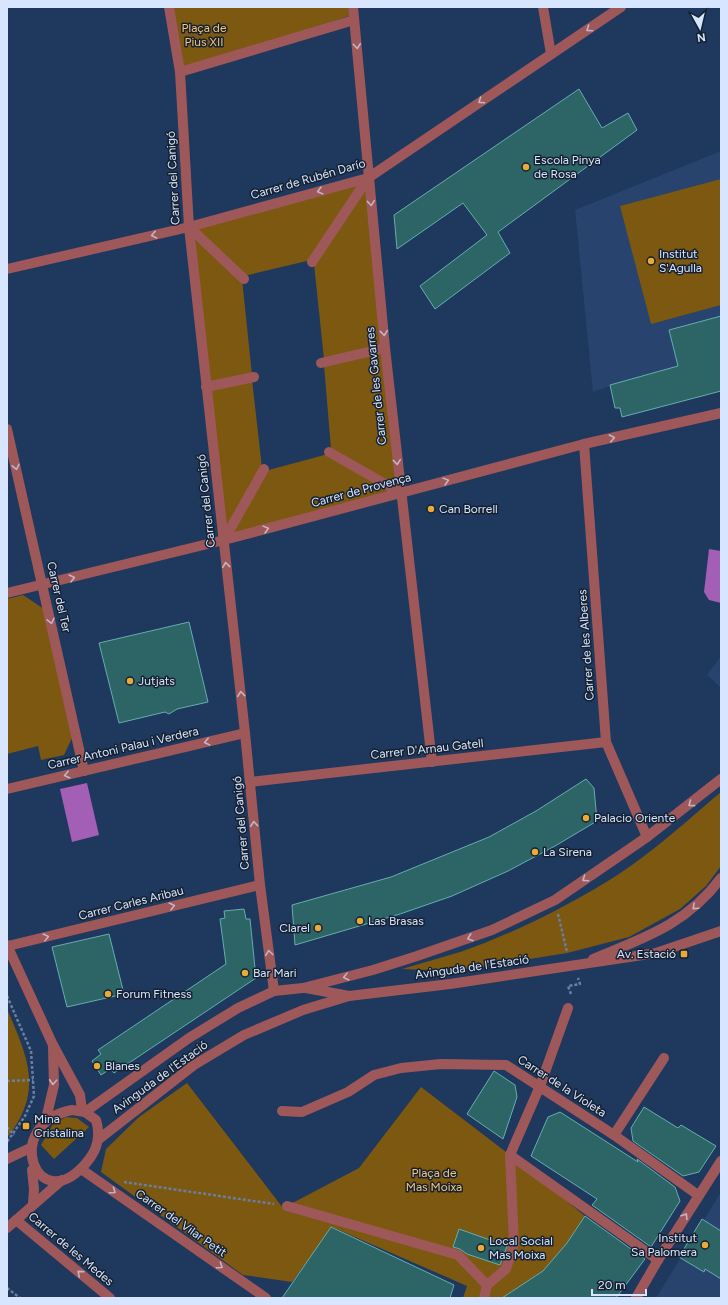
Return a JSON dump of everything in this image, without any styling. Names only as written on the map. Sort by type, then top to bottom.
[{"type":"street","name":"Carrer del Canigó","points":[[169,7],[180,72],[189,227],[245,733],[260,885],[274,992]]},
{"type":"street","name":"Carrer de les Gavarres","points":[[353,7],[385,348],[432,762]]},
{"type":"street","points":[[543,7],[551,54]]},
{"type":"street","name":"Carrer de Rubén Darío","points":[[7,269],[189,227],[368,178],[621,7]]},
{"type":"street","points":[[180,72],[354,20]]},
{"type":"street","points":[[312,262],[368,178]]},
{"type":"street","points":[[189,227],[244,279]]},
{"type":"street","points":[[321,363],[385,348]]},
{"type":"street","points":[[206,386],[254,377]]},
{"type":"street","name":"Carrer de Provença","points":[[7,594],[224,540],[584,444],[721,413]]},
{"type":"street","name":"Carrer del Ter","points":[[7,429],[84,771]]},
{"type":"street","name":"Carrer de les Alberes","points":[[584,444],[606,742],[648,837]]},
{"type":"street","points":[[329,452],[401,493]]},
{"type":"street","points":[[224,540],[264,469]]},
{"type":"street","name":"Carrer Antoni Palau i Verdera","points":[[7,789],[245,733]]},
{"type":"street","name":"Carrer D'Arnau Gatell","points":[[250,782],[606,742]]},
{"type":"street","points":[[84,1111],[189,1038],[238,1008],[274,992],[303,988],[373,970],[492,930],[555,900],[648,837],[721,779]]},
{"type":"street","name":"Avinguda de l'Estació","points":[[574,966],[640,940],[682,918],[700,902],[721,878]]},
{"type":"street","name":"Carrer Carles Aribau","points":[[7,946],[260,885]]},
{"type":"street","name":"Avinguda de l'Estació","points":[[99,1138],[194,1065],[244,1035],[303,1010],[349,996],[574,966],[656,953],[721,931]]},
{"type":"street","points":[[7,946],[53,1045],[80,1095],[84,1111]]},
{"type":"street","name":"Avinguda de l'Estació","points":[[303,988],[349,996]]},
{"type":"street","points":[[484,1298],[487,1285],[506,1269],[514,1244],[510,1155],[540,1086],[568,1008]]},
{"type":"street","points":[[46,1119],[54,1085],[53,1045]]},
{"type":"street","points":[[614,1135],[664,1058]]},
{"type":"street","name":"Carrer de la Violeta","points":[[282,1111],[302,1112],[348,1092],[374,1075],[401,1068],[434,1064],[506,1065],[614,1135],[698,1195]]},
{"type":"street","points":[[7,1228],[33,1203],[62,1180],[81,1169],[94,1154],[99,1138],[96,1120],[84,1111],[72,1110],[58,1112],[46,1119],[37,1128],[30,1140],[28,1149],[34,1189],[33,1203]]},
{"type":"street","points":[[7,1159],[28,1149]]},
{"type":"street","points":[[510,1155],[658,1260]]},
{"type":"street","points":[[636,1298],[698,1195],[721,1161]]},
{"type":"street","points":[[32,1169],[38,1176],[46,1180],[62,1180]]},
{"type":"street","name":"Carrer del Vilar Petit","points":[[81,1169],[266,1298]]},
{"type":"street","points":[[287,1206],[458,1255],[487,1285]]},
{"type":"street","name":"Carrer de les Medes","points":[[16,1220],[110,1298]]},
{"type":"path","points":[[7,996],[31,1051],[34,1096],[26,1116],[14,1135],[7,1142]]},
{"type":"path","points":[[7,1081],[33,1080]]},
{"type":"path","points":[[7,1127],[14,1135]]},
{"type":"path","points":[[123,1182],[287,1206]]},
{"type":"path","points":[[7,1288],[20,1298]]},
{"type":"shaded area","name":"Institut S'Agulla","points":[[721,151],[721,391],[622,417],[620,408],[615,408],[610,386],[593,392],[575,210]]},
{"type":"shaded area","points":[[709,549],[721,551],[721,603],[709,600],[704,592]]},
{"type":"shaded area","points":[[721,656],[721,688],[707,675]]},
{"type":"shaded area","points":[[87,783],[99,835],[72,842],[60,789]]},
{"type":"shaded area","name":"Institut Sa Palomera","points":[[721,1192],[721,1298],[656,1298]]},
{"type":"green space","name":"Plaça de Pius XII","points":[[173,7],[348,7],[349,16],[180,72]]},
{"type":"green space","points":[[721,179],[721,305],[651,324],[620,206]]},
{"type":"green space","points":[[363,181],[311,260],[244,276],[197,229]]},
{"type":"green space","points":[[367,184],[383,346],[324,359],[314,264]]},
{"type":"green space","points":[[195,236],[242,279],[252,375],[208,384]]},
{"type":"green space","points":[[384,351],[396,486],[331,449],[324,365]]},
{"type":"green space","points":[[252,380],[262,468],[224,533],[208,389]]},
{"type":"green space","points":[[328,454],[396,493],[228,536],[265,471]]},
{"type":"green space","points":[[23,595],[44,609],[72,738],[64,755],[41,760],[38,746],[7,754],[7,599]]},
{"type":"green space","points":[[721,792],[721,866],[706,886],[680,909],[629,937],[567,953],[455,971],[402,969],[460,952],[501,936],[542,918],[581,897],[619,874],[645,855]]},
{"type":"green space","points":[[7,1009],[26,1059],[29,1074],[29,1089],[26,1105],[7,1138]]},
{"type":"green space","name":"Plaça de Mas Moixa","points":[[187,1083],[283,1208],[359,1168],[421,1087],[510,1155],[585,1216],[567,1243],[543,1271],[502,1298],[463,1298],[467,1286],[332,1227],[292,1282],[243,1275],[101,1172],[106,1149],[139,1117]]},
{"type":"green space","points":[[66,1117],[77,1118],[89,1127],[54,1159],[41,1145],[53,1124]]},
{"type":"building","name":"Escola Pinya de Rosa","points":[[579,89],[602,128],[628,113],[637,130],[498,232],[510,253],[435,309],[420,286],[487,235],[463,203],[397,249],[394,215]]},
{"type":"building","points":[[721,316],[721,391],[622,417],[620,408],[615,408],[610,385],[678,366],[669,330]]},
{"type":"building","points":[[189,622],[208,702],[177,709],[169,714],[165,712],[119,723],[99,643]]},
{"type":"building","points":[[586,779],[594,788],[597,821],[555,846],[508,871],[452,896],[400,914],[295,945],[292,905],[391,877],[489,837],[536,811]]},
{"type":"building","points":[[244,909],[246,919],[250,919],[256,978],[114,1073],[110,1069],[101,1075],[92,1061],[101,1054],[98,1050],[226,964],[220,919],[225,918],[224,911]]},
{"type":"building","points":[[109,934],[124,994],[67,1007],[52,947]]},
{"type":"building","points":[[494,1071],[515,1085],[517,1097],[503,1139],[467,1114]]},
{"type":"building","points":[[644,1107],[678,1128],[681,1125],[716,1146],[699,1172],[683,1176],[633,1141],[631,1128]]},
{"type":"building","points":[[560,1112],[638,1162],[637,1159],[675,1187],[680,1201],[651,1247],[592,1205],[597,1199],[531,1156],[548,1117]]},
{"type":"building","points":[[585,1216],[645,1259],[616,1298],[502,1298],[543,1271],[567,1243]]},
{"type":"building","points":[[702,1219],[721,1231],[721,1279],[705,1269],[704,1272],[679,1257]]},
{"type":"building","points":[[331,1227],[454,1285],[450,1298],[282,1298]]},
{"type":"building","name":"Local Social Mas Moixa","points":[[459,1229],[507,1246],[500,1265],[467,1254],[460,1249],[453,1247]]},
{"type":"place","name":"Escola Pinya de Rosa","points":[[526,167]]},
{"type":"place","name":"Institut S'Agulla","points":[[651,261]]},
{"type":"place","name":"Can Borrell","points":[[431,509]]},
{"type":"place","name":"Jutjats","points":[[130,681]]},
{"type":"place","name":"Palacio Oriente","points":[[586,818]]},
{"type":"place","name":"La Sirena","points":[[535,852]]},
{"type":"place","name":"Las Brasas","points":[[360,921]]},
{"type":"place","name":"Clarel","points":[[318,928]]},
{"type":"place","name":"Av. Estació","points":[[684,954]]},
{"type":"place","name":"Bar Mari","points":[[245,973]]},
{"type":"place","name":"Forum Fitness","points":[[108,994]]},
{"type":"place","name":"Blanes","points":[[97,1066]]},
{"type":"place","name":"Mina Cristalina","points":[[26,1126]]},
{"type":"place","name":"Institut Sa Palomera","points":[[705,1245]]},
{"type":"place","name":"Local Social Mas Moixa","points":[[481,1248]]}]
